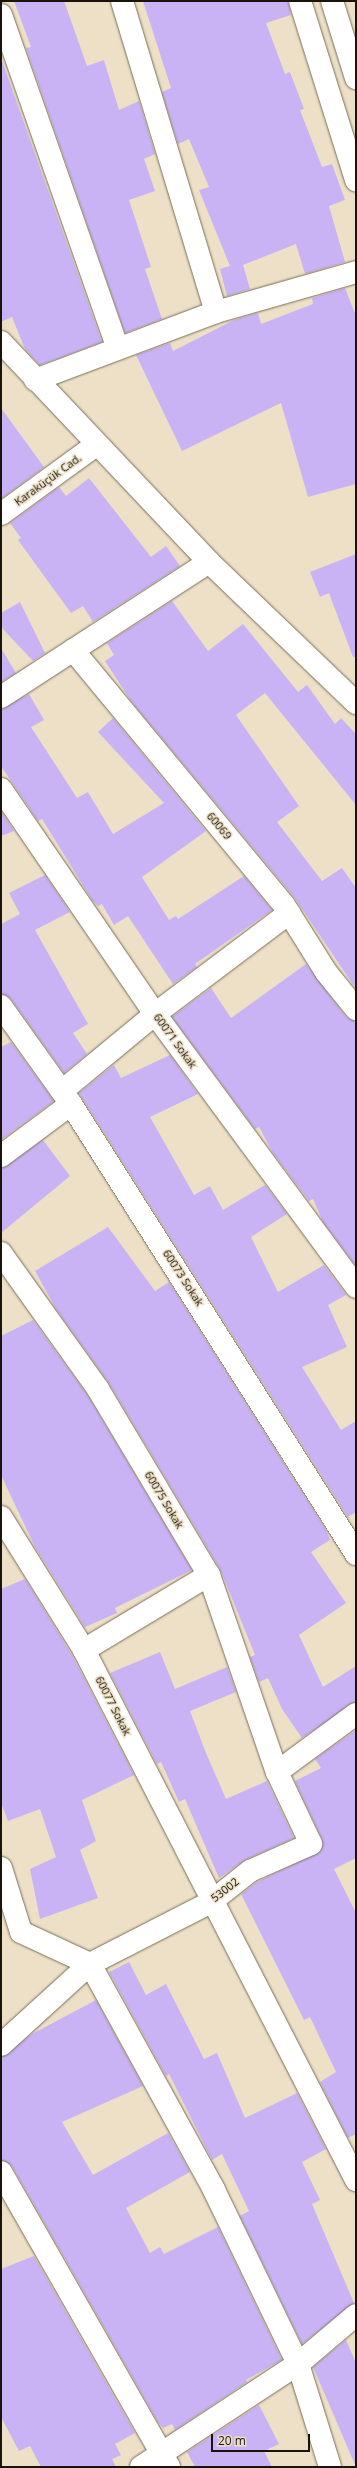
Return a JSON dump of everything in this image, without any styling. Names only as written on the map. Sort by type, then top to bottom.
[{"type":"street","points":[[122,1],[216,312]]},
{"type":"street","points":[[300,1],[356,180]]},
{"type":"street","points":[[332,1],[356,78]]},
{"type":"street","points":[[1,15],[117,347]]},
{"type":"street","points":[[35,380],[117,347],[216,312],[356,272]]},
{"type":"street","points":[[1,342],[96,445],[209,562],[356,703]]},
{"type":"street","name":"Karaküçük Cad.","points":[[1,514],[96,445]]},
{"type":"street","points":[[1,697],[209,562]]},
{"type":"street","name":"60069","points":[[73,650],[289,913],[326,972],[356,1009]]},
{"type":"street","name":"60071 Sokak","points":[[1,789],[155,1014],[356,1287]]},
{"type":"street","points":[[1,1156],[67,1098],[155,1014],[289,913]]},
{"type":"street","name":"60073 Sokak","points":[[1,1006],[67,1098],[256,1392],[354,1549]]},
{"type":"street","name":"60075 Sokak","points":[[1,1252],[98,1389],[209,1575],[278,1772]]},
{"type":"street","name":"60077 Sokak","points":[[1,1517],[84,1650],[211,1902],[356,2180]]},
{"type":"street","points":[[84,1650],[209,1575]]},
{"type":"street","points":[[278,1772],[356,1714]]},
{"type":"street","name":"53002","points":[[1,2045],[90,1964],[211,1902],[250,1871],[311,1844],[278,1772]]},
{"type":"street","points":[[1,1868],[21,1932],[90,1964],[214,2190],[298,2364],[330,2467]]},
{"type":"street","points":[[1,2172],[165,2460]]},
{"type":"street","points":[[141,2467],[165,2460],[298,2364],[356,2315]]},
{"type":"building","points":[[14,1],[64,1],[87,66],[104,60],[119,110],[139,101],[155,154],[144,159],[155,191],[129,200],[151,267],[145,269],[162,319],[125,333],[26,48],[31,47]]},
{"type":"building","points":[[143,1],[288,1],[291,15],[266,23],[285,74],[290,72],[304,109],[300,110],[322,167],[332,164],[345,200],[329,206],[345,262],[305,274],[296,244],[243,265],[250,289],[227,296],[220,269],[230,266],[199,190],[209,187],[189,139],[178,144],[162,92],[171,88]]},
{"type":"building","points":[[1,58],[102,342],[40,365],[25,349],[12,317],[1,322]]},
{"type":"building","points":[[345,288],[356,316],[356,484],[308,497],[281,403],[182,451],[136,355],[170,343],[173,351],[234,320],[258,313],[261,324],[313,304],[312,298]]},
{"type":"building","points":[[1,408],[44,467],[1,499]]},
{"type":"building","points":[[89,478],[151,557],[166,546],[180,566],[93,622],[83,606],[71,613],[18,540],[21,538],[10,523],[59,487],[66,496]]},
{"type":"building","points":[[356,554],[356,657],[353,657],[329,593],[320,597],[310,572]]},
{"type":"building","points":[[172,601],[208,651],[243,624],[298,692],[307,685],[335,724],[341,718],[356,734],[356,805],[265,693],[236,715],[299,806],[277,822],[322,881],[342,868],[356,888],[356,989],[294,897],[131,701],[105,661],[114,655],[107,643]]},
{"type":"building","points":[[20,602],[45,653],[33,661],[1,627],[1,613]]},
{"type":"building","points":[[1,648],[16,673],[1,682]]},
{"type":"building","points":[[29,694],[44,720],[31,727],[77,798],[88,792],[113,834],[164,803],[98,732],[113,718],[206,831],[142,877],[169,920],[176,916],[178,919],[244,876],[272,910],[195,964],[197,967],[173,984],[128,916],[114,925],[102,904],[98,906],[92,900],[42,819],[38,821],[1,766],[1,709]]},
{"type":"building","points":[[1,811],[14,831],[1,836]]},
{"type":"building","points":[[45,875],[70,912],[35,930],[88,1024],[73,1033],[87,1054],[64,1073],[11,999],[1,994],[1,924],[20,914],[9,893]]},
{"type":"building","points":[[306,964],[346,1017],[356,1021],[356,1266],[323,1222],[313,1199],[309,1201],[273,1153],[259,1127],[255,1129],[172,1017],[211,988],[231,1018]]},
{"type":"building","points":[[11,1042],[54,1101],[1,1140],[1,1047]]},
{"type":"building","points":[[170,1055],[198,1094],[150,1117],[194,1195],[210,1186],[223,1210],[265,1185],[287,1214],[251,1237],[278,1292],[324,1265],[346,1295],[328,1305],[347,1347],[302,1367],[341,1430],[356,1421],[356,1512],[348,1517],[79,1093],[114,1065],[121,1078]]},
{"type":"building","points":[[43,1140],[70,1176],[1,1233],[1,1168]]},
{"type":"building","points":[[108,1227],[155,1291],[169,1282],[326,1530],[330,1540],[311,1552],[346,1603],[299,1635],[323,1687],[356,1666],[356,1702],[302,1738],[282,1709],[268,1678],[259,1682],[250,1657],[255,1655],[220,1569],[109,1383],[56,1309],[35,1271]]},
{"type":"building","points":[[33,1320],[88,1396],[192,1570],[115,1608],[117,1613],[85,1627],[35,1547],[1,1475],[1,1336]]},
{"type":"building","points":[[25,1579],[72,1655],[134,1775],[82,1800],[96,1841],[80,1850],[98,1898],[40,1919],[30,1869],[56,1857],[40,1809],[8,1821],[1,1803],[1,1589]]},
{"type":"building","points":[[160,1652],[175,1689],[227,1667],[236,1692],[190,1711],[206,1753],[226,1799],[267,1781],[294,1838],[245,1860],[219,1878],[185,1799],[179,1802],[161,1762],[157,1764],[110,1673]]},
{"type":"building","points":[[356,1730],[356,1858],[334,1869],[356,1913],[356,2134],[348,2138],[320,2082],[336,2072],[310,2017],[304,2020],[241,1894],[257,1882],[321,1851],[322,1839],[295,1781],[321,1768],[315,1759]]},
{"type":"building","points":[[129,1962],[146,1995],[166,1984],[204,2059],[217,2053],[245,2118],[297,2093],[326,2149],[302,2162],[320,2200],[312,2204],[354,2303],[302,2344],[240,2216],[249,2211],[222,2154],[212,2160],[169,2074],[166,2076],[109,1972]]},
{"type":"building","points":[[96,2000],[143,2086],[62,2122],[93,2175],[168,2133],[190,2172],[126,2208],[150,2253],[160,2247],[164,2254],[218,2227],[282,2360],[246,2380],[247,2382],[175,2430],[172,2424],[163,2428],[158,2422],[12,2166],[1,2160],[1,2057],[32,2034]]},
{"type":"building","points":[[34,2256],[135,2433],[115,2444],[121,2455],[112,2459],[116,2467],[41,2467],[30,2446],[19,2451],[1,2417],[1,2269]]},
{"type":"building","points":[[346,2340],[356,2363],[356,2467],[313,2367]]},
{"type":"building","points":[[259,2405],[279,2444],[264,2451],[272,2467],[195,2467],[187,2452]]}]
